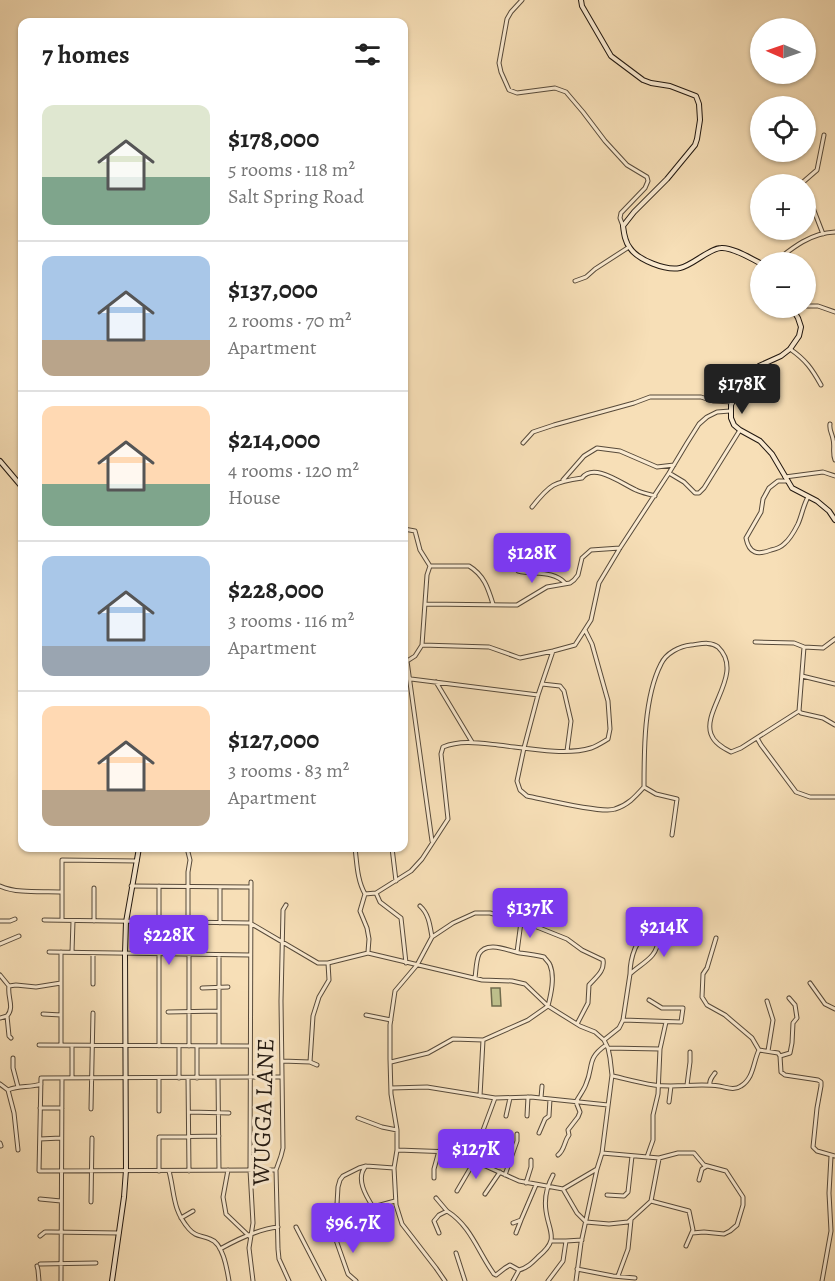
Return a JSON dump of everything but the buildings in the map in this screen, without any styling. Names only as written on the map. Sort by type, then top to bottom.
[{"type":"street","points":[[522,0],[507,19],[499,63],[501,72],[509,90],[514,92],[555,88],[566,92],[627,165],[647,177],[645,188],[620,216],[629,247],[637,255],[650,262],[673,269],[682,268],[719,248],[728,248],[750,258]]},
{"type":"street","points":[[581,0],[582,6],[611,56],[617,62],[644,80],[670,86],[696,96],[699,104],[698,133],[692,150],[623,226]]},
{"type":"street","points":[[812,174],[817,170],[824,135]]},
{"type":"street","points":[[816,216],[823,234]]},
{"type":"street","points":[[788,252],[798,244],[835,232]]},
{"type":"street","points":[[575,281],[586,277],[594,269],[629,247]]},
{"type":"street","points":[[816,306],[835,312]]},
{"type":"street","points":[[798,318],[801,327],[799,336],[790,349],[781,356],[759,366],[745,377],[732,402],[731,418],[734,425],[767,448],[778,462],[792,488],[824,506],[835,520]]},
{"type":"street","points":[[790,349],[809,365],[821,385]]},
{"type":"street","points":[[523,443],[533,432],[650,397],[701,397],[713,401],[732,402]]},
{"type":"street","points":[[422,645],[489,647],[520,658],[575,645],[594,614],[599,583],[687,442],[699,424],[707,417],[717,412],[730,411]]},
{"type":"street","points":[[830,424],[829,431],[834,444],[835,460]]},
{"type":"street","points":[[669,473],[684,482],[695,493],[699,493],[740,430]]},
{"type":"street","points":[[562,481],[584,456],[597,448],[620,451],[657,467],[674,465]]},
{"type":"street","points":[[0,461],[18,482]]},
{"type":"street","points":[[532,507],[546,489],[562,481],[582,478],[586,473],[594,471],[637,491],[655,496]]},
{"type":"street","points":[[808,497],[798,525],[785,543],[765,553],[752,550],[746,538],[761,512],[763,499],[769,488],[787,479],[823,471],[835,475]]},
{"type":"street","points":[[408,530],[415,531],[420,550],[430,566]]},
{"type":"street","points":[[503,540],[518,572],[540,572],[555,576],[565,583]]},
{"type":"street","points":[[425,604],[518,605],[548,586],[570,583],[577,578],[582,558],[591,550],[620,548]]},
{"type":"street","points":[[408,660],[415,656],[422,645],[427,575],[430,566]]},
{"type":"street","points":[[430,566],[469,566],[474,569],[487,585],[493,604]]},
{"type":"street","points":[[365,894],[376,893],[411,871],[422,859],[448,819],[441,754],[443,747],[472,742],[547,751],[567,751],[593,747],[608,739],[610,729],[608,701],[592,645],[585,630]]},
{"type":"street","points":[[755,642],[794,643],[804,647],[822,648],[835,639]]},
{"type":"street","points":[[553,651],[538,695],[517,781],[519,790],[527,796],[612,811],[629,803],[644,787],[647,720],[655,682],[662,663],[669,654],[685,646],[711,643],[717,646],[724,656],[727,669],[724,685],[710,726],[711,735],[719,745],[731,752],[799,711]]},
{"type":"street","points":[[799,711],[804,647]]},
{"type":"street","points":[[408,670],[432,842]]},
{"type":"street","points":[[802,676],[835,684]]},
{"type":"street","points":[[411,679],[538,695]]},
{"type":"street","points":[[436,682],[472,742]]},
{"type":"street","points":[[542,684],[560,686],[564,691],[571,721],[567,751]]},
{"type":"street","points":[[799,711],[823,718],[835,725]]},
{"type":"street","points":[[757,737],[796,792],[810,797],[835,797]]},
{"type":"street","points":[[644,787],[656,794],[677,799],[672,835]]},
{"type":"street","points":[[112,1281],[126,1170],[126,922],[138,852]]},
{"type":"street","points":[[188,852],[190,860],[188,923]]},
{"type":"street","points":[[356,852],[361,887],[365,894],[360,911],[367,928],[368,953]]},
{"type":"street","points":[[392,852],[396,881]]},
{"type":"street","points":[[62,921],[63,860],[137,861]]},
{"type":"street","points":[[131,886],[220,887],[251,884],[249,1046],[250,1170],[253,1223],[249,1248],[253,1281]]},
{"type":"street","points":[[0,886],[22,891],[62,892]]},
{"type":"street","points":[[159,886],[159,1046]]},
{"type":"street","points":[[220,887],[220,923]]},
{"type":"street","points":[[94,888],[94,921]]},
{"type":"street","points":[[376,893],[380,902],[401,918],[406,963]]},
{"type":"street","name":"WUGGA LANE","points":[[286,905],[283,910],[282,941],[283,1148],[276,1170],[279,1259],[289,1281]]},
{"type":"street","points":[[420,906],[425,910],[432,937]]},
{"type":"street","points":[[445,1281],[402,1224],[395,1201],[394,1168],[398,1150],[390,1062],[391,1020],[395,991],[417,965],[432,937],[453,923],[475,913],[490,913],[567,939],[582,950],[603,960],[604,967],[589,985],[588,1003],[577,1024]]},
{"type":"street","points":[[0,921],[15,919]]},
{"type":"street","points":[[44,920],[250,923],[318,963],[328,963],[368,953],[482,980],[525,984],[548,1006],[595,1032],[604,1040],[612,1075],[602,1153],[582,1240],[576,1281]]},
{"type":"street","points":[[72,952],[73,921]]},
{"type":"street","points":[[517,952],[521,922]]},
{"type":"street","points":[[179,923],[179,954]]},
{"type":"street","points":[[604,1040],[620,1028],[632,956],[639,941],[647,932],[652,932],[658,939],[657,949],[650,960],[630,974]]},
{"type":"street","points":[[0,944],[19,936]]},
{"type":"street","points":[[612,1075],[671,1086],[710,1085],[733,1089],[743,1085],[754,1067],[759,1050],[752,1038],[725,1015],[707,1005],[702,997],[703,974],[716,938]]},
{"type":"street","points":[[390,1062],[428,1053],[453,1040],[483,1040],[528,1020],[548,1006],[551,993],[550,965],[544,957],[503,947],[482,950],[478,955],[475,978]]},
{"type":"street","points":[[49,952],[250,956]]},
{"type":"street","points":[[61,952],[61,1045]]},
{"type":"street","points":[[93,953],[93,984]]},
{"type":"street","points":[[189,954],[189,1046]]},
{"type":"street","points":[[219,955],[219,1045]]},
{"type":"street","points":[[310,1062],[313,1016],[319,997],[329,980],[328,963]]},
{"type":"street","points":[[0,975],[9,986],[12,1006],[7,1016],[8,1034],[11,1038]]},
{"type":"street","points":[[9,986],[36,987],[61,983]]},
{"type":"street","points":[[810,983],[825,1004],[835,1009]]},
{"type":"street","points":[[202,987],[228,987]]},
{"type":"street","points":[[780,1056],[792,1050],[793,1023],[797,1018],[795,1005],[789,998]]},
{"type":"street","points":[[623,1020],[681,1022],[683,1008],[662,1008],[650,1000]]},
{"type":"street","points":[[767,1001],[773,1020],[768,1052]]},
{"type":"street","points":[[168,1012],[219,1011]]},
{"type":"street","points":[[91,1109],[93,1013]]},
{"type":"street","points":[[43,1014],[61,1015]]},
{"type":"street","points":[[0,1017],[7,1016]]},
{"type":"street","points":[[366,1016],[391,1020]]},
{"type":"street","points":[[647,1157],[652,1140],[660,1048],[666,1022]]},
{"type":"street","points":[[480,1096],[483,1040]]},
{"type":"street","points":[[39,1045],[249,1046]]},
{"type":"street","points":[[72,1046],[72,1078]]},
{"type":"street","points":[[179,1046],[179,1078]]},
{"type":"street","points":[[197,1046],[197,1078]]},
{"type":"street","points":[[576,1102],[587,1083],[594,1055],[607,1046],[660,1048]]},
{"type":"street","points":[[759,1050],[778,1053],[781,1072],[786,1075],[820,1082],[813,1147],[817,1151],[833,1156],[829,1193],[831,1231],[822,1281]]},
{"type":"street","points":[[687,1085],[690,1052]]},
{"type":"street","points":[[13,1058],[18,1087]]},
{"type":"street","points":[[282,1061],[310,1062],[316,1065]]},
{"type":"street","points":[[710,1085],[709,1082],[715,1073]]},
{"type":"street","points":[[276,1170],[39,1171],[41,1078],[282,1077]]},
{"type":"street","points":[[61,1281],[62,1078]]},
{"type":"street","points":[[159,1078],[159,1111]]},
{"type":"street","points":[[188,1078],[189,1171]]},
{"type":"street","points":[[218,1078],[219,1170]]},
{"type":"street","points":[[0,1084],[8,1090],[14,1113],[18,1150]]},
{"type":"street","points":[[8,1090],[41,1084]]},
{"type":"street","points":[[541,1098],[542,1086]]},
{"type":"street","points":[[669,1102],[671,1086]]},
{"type":"street","points":[[391,1088],[427,1088],[495,1098],[528,1097],[608,1105]]},
{"type":"street","points":[[507,1116],[511,1097]]},
{"type":"street","points":[[527,1116],[528,1097]]},
{"type":"street","points":[[457,1191],[473,1161],[495,1098]]},
{"type":"street","points":[[538,1133],[549,1116],[550,1099]]},
{"type":"street","points":[[558,1155],[562,1152],[568,1130],[580,1112],[576,1102]]},
{"type":"street","points":[[40,1108],[62,1108]]},
{"type":"street","points":[[189,1112],[229,1113]]},
{"type":"street","points":[[358,1118],[397,1130]]},
{"type":"street","points":[[505,1175],[517,1141],[517,1134]]},
{"type":"street","points":[[159,1171],[159,1137],[219,1136]]},
{"type":"street","points":[[39,1139],[61,1138]]},
{"type":"street","points":[[91,1202],[92,1138]]},
{"type":"street","points":[[398,1150],[451,1152],[525,1183],[563,1189],[597,1168]]},
{"type":"street","points":[[434,1178],[439,1151]]},
{"type":"street","points":[[602,1153],[659,1158],[678,1153],[694,1153],[701,1163],[726,1171],[743,1197],[737,1225],[724,1234],[692,1233]]},
{"type":"street","points":[[607,1195],[624,1197],[628,1192],[632,1156]]},
{"type":"street","points":[[563,1189],[577,1214],[586,1222],[609,1224],[628,1222],[651,1201],[659,1158]]},
{"type":"street","points":[[525,1183],[531,1160]]},
{"type":"street","points":[[356,1281],[348,1274],[336,1240],[340,1219],[337,1204],[340,1179],[366,1166],[394,1168]]},
{"type":"street","points":[[366,1166],[363,1169],[362,1184],[365,1195],[373,1207],[395,1201]]},
{"type":"street","points":[[699,1180],[702,1169],[707,1166]]},
{"type":"street","points":[[228,1170],[223,1197],[226,1214],[250,1235]]},
{"type":"street","points":[[169,1171],[174,1203],[181,1218],[195,1234],[203,1238],[210,1238],[216,1243],[227,1268],[228,1281]]},
{"type":"street","points":[[485,1194],[500,1172]]},
{"type":"street","points":[[513,1281],[519,1270],[544,1253],[552,1241],[546,1213],[546,1199],[547,1186],[553,1175]]},
{"type":"street","points":[[516,1233],[536,1185]]},
{"type":"street","points":[[436,1198],[470,1232],[494,1274],[496,1275],[510,1264],[519,1270]]},
{"type":"street","points":[[40,1199],[61,1201]]},
{"type":"street","points":[[651,1201],[688,1210],[691,1213],[693,1230],[686,1246]]},
{"type":"street","points":[[181,1218],[193,1211]]},
{"type":"street","points":[[438,1233],[434,1221],[447,1211]]},
{"type":"street","points":[[513,1223],[521,1220]]},
{"type":"street","points":[[618,1276],[628,1250],[632,1220]]},
{"type":"street","points":[[220,1249],[238,1239],[278,1227]]},
{"type":"street","points":[[296,1227],[324,1281]]},
{"type":"street","points":[[40,1236],[45,1232],[119,1233]]},
{"type":"street","points":[[552,1241],[582,1240]]},
{"type":"street","points":[[548,1281],[563,1261],[566,1241]]},
{"type":"street","points":[[456,1253],[465,1281]]},
{"type":"street","points":[[39,1281],[38,1265],[96,1263]]},
{"type":"street","points":[[578,1269],[635,1278]]},
{"type":"street","points":[[613,1275],[613,1281]]},
{"type":"green space","points":[[491,988],[500,988],[501,1006],[492,1006]]}]
